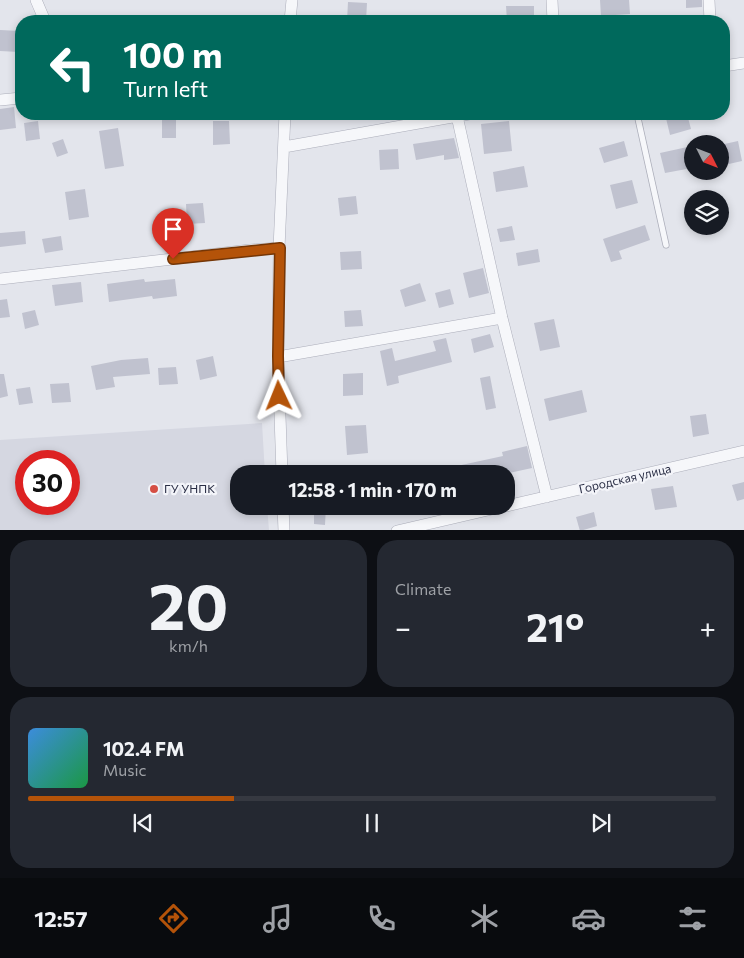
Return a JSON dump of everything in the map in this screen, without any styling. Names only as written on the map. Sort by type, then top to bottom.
[{"type":"street","points":[[36,0],[42,15]]},
{"type":"street","points":[[291,15],[292,0]]},
{"type":"street","points":[[552,0],[553,15]]},
{"type":"street","points":[[709,0],[710,15]]},
{"type":"street","points":[[730,65],[744,63]]},
{"type":"street","points":[[0,100],[15,99]]},
{"type":"street","points":[[282,465],[278,356],[285,120]]},
{"type":"street","points":[[284,147],[436,120]]},
{"type":"street","points":[[459,120],[502,318],[547,497]]},
{"type":"street","points":[[0,279],[280,248]]},
{"type":"street","points":[[278,356],[502,318]]},
{"type":"street","name":"Городская улица","points":[[515,504],[744,451]]},
{"type":"street","points":[[283,515],[284,530]]},
{"type":"street","name":"Городская улица","points":[[397,530],[464,515]]},
{"type":"lane","points":[[638,120],[666,245]]},
{"type":"shaded area","name":"ГУ УНПК","points":[[262,423],[264,465],[230,465],[230,515],[268,515],[269,530],[0,530],[0,440]]},
{"type":"building","points":[[600,0],[629,0],[630,14],[601,15]]},
{"type":"building","points":[[686,0],[702,0],[702,7],[686,8]]},
{"type":"building","points":[[348,2],[367,3],[366,15],[347,15]]},
{"type":"building","points":[[506,6],[534,6],[534,15],[507,15]]},
{"type":"building","points":[[0,30],[15,31],[15,52],[0,51]]},
{"type":"building","points":[[14,107],[16,128],[0,130],[0,109]]},
{"type":"building","points":[[162,120],[176,120],[176,138],[162,138]]},
{"type":"building","points":[[666,120],[689,120],[691,129],[670,135]]},
{"type":"building","points":[[38,121],[40,139],[26,141],[24,123]]},
{"type":"building","points":[[213,121],[229,121],[230,144],[213,145]]},
{"type":"building","points":[[509,121],[512,151],[484,154],[481,124]]},
{"type":"building","points":[[118,128],[124,166],[105,169],[99,131]]},
{"type":"building","points":[[454,138],[459,158],[444,160],[444,155],[416,160],[413,144]]},
{"type":"building","points":[[63,139],[68,153],[57,157],[52,143]]},
{"type":"building","points":[[624,141],[628,156],[604,163],[599,148]]},
{"type":"building","points":[[738,141],[742,161],[729,164],[729,143]]},
{"type":"building","points":[[684,148],[684,169],[665,173],[660,153]]},
{"type":"building","points":[[398,149],[399,169],[380,170],[379,150]]},
{"type":"building","points":[[524,166],[528,187],[496,192],[493,172]]},
{"type":"building","points":[[632,180],[638,203],[616,209],[610,185]]},
{"type":"building","points":[[85,189],[89,217],[69,220],[65,192]]},
{"type":"building","points":[[356,196],[358,214],[340,216],[338,198]]},
{"type":"building","points":[[203,203],[205,223],[187,224],[186,204]]},
{"type":"building","points":[[645,225],[650,240],[619,251],[622,259],[611,262],[603,239]]},
{"type":"building","points":[[512,226],[515,240],[500,242],[497,229]]},
{"type":"building","points":[[25,231],[26,244],[0,247],[0,233]]},
{"type":"building","points":[[61,236],[63,250],[45,253],[42,239]]},
{"type":"building","points":[[538,249],[540,262],[518,266],[516,253]]},
{"type":"building","points":[[361,251],[362,269],[341,270],[340,252]]},
{"type":"building","points":[[483,268],[489,293],[469,298],[463,273]]},
{"type":"building","points":[[144,279],[145,282],[175,279],[177,296],[153,299],[152,296],[109,302],[107,284]]},
{"type":"building","points":[[81,282],[83,302],[55,306],[52,285]]},
{"type":"building","points":[[420,283],[426,301],[405,307],[400,290]]},
{"type":"building","points":[[450,289],[454,304],[439,308],[435,293]]},
{"type":"building","points":[[7,299],[10,317],[0,318],[0,300]]},
{"type":"building","points":[[35,310],[39,325],[25,329],[22,313]]},
{"type":"building","points":[[361,310],[363,326],[345,327],[344,311]]},
{"type":"building","points":[[554,319],[560,347],[540,351],[534,323]]},
{"type":"building","points":[[490,334],[494,347],[474,353],[471,339]]},
{"type":"building","points":[[446,338],[452,362],[398,376],[399,383],[387,386],[380,351],[392,348],[395,361],[436,351],[433,341]]},
{"type":"building","points":[[213,356],[217,376],[200,380],[196,360]]},
{"type":"building","points":[[148,358],[150,374],[113,377],[115,387],[96,390],[91,366],[121,360]]},
{"type":"building","points":[[176,367],[178,384],[159,385],[158,368]]},
{"type":"building","points":[[363,373],[363,395],[343,396],[343,374]]},
{"type":"building","points":[[0,374],[4,374],[8,396],[0,398]]},
{"type":"building","points":[[490,376],[496,408],[486,410],[480,378]]},
{"type":"building","points":[[69,383],[71,402],[52,403],[50,384]]},
{"type":"building","points":[[30,387],[33,403],[19,405],[16,389]]},
{"type":"building","points":[[582,390],[587,412],[549,421],[544,399]]},
{"type":"building","points":[[706,414],[709,434],[693,437],[690,416]]},
{"type":"building","points":[[366,425],[368,453],[347,455],[345,426]]},
{"type":"building","points":[[527,446],[532,468],[515,472],[515,465],[461,465],[503,456],[502,452]]},
{"type":"building","points":[[744,482],[744,499],[737,501],[732,485]]},
{"type":"building","points":[[673,486],[677,507],[655,510],[651,489]]},
{"type":"building","points":[[594,512],[597,526],[580,530],[576,517]]},
{"type":"building","points":[[314,515],[326,515],[325,525],[314,524]]},
{"type":"place","name":"ГУ УНПК","points":[[154,489]]},
{"type":"route","points":[[173,259],[280,248],[279,396]]}]
